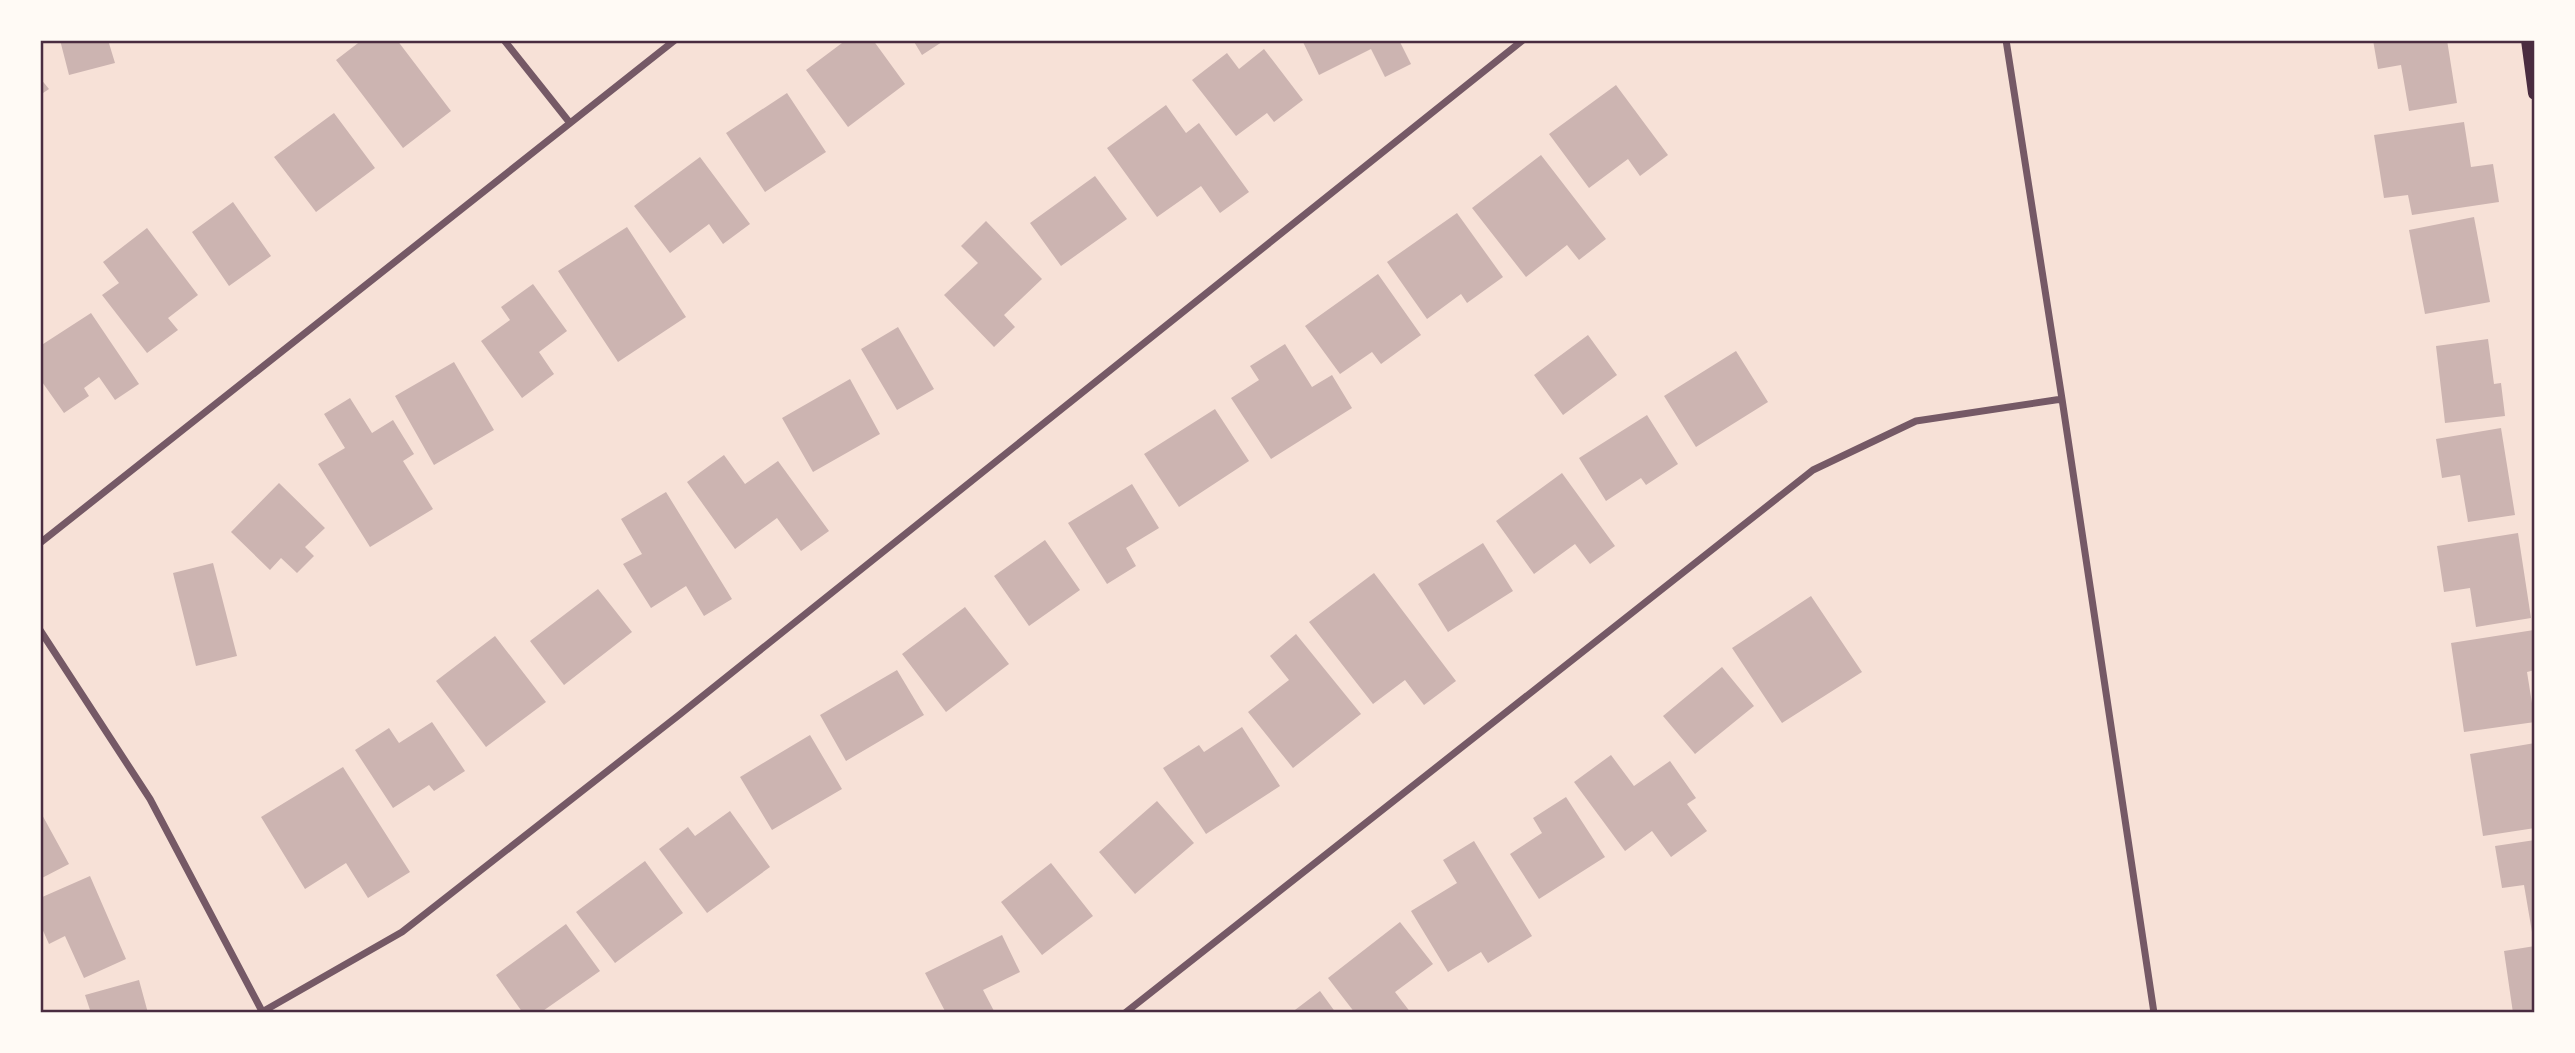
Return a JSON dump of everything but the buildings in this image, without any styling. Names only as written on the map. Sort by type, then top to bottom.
[{"type":"main road","points":[[2528,40],[2535,93]]},
{"type":"street","points":[[504,40],[570,123]]},
{"type":"street","points":[[40,542],[675,40]]},
{"type":"street","points":[[40,630],[150,799],[263,1013],[413,924],[690,707],[1524,40]]},
{"type":"street","points":[[2006,40],[2063,399],[2154,1013]]},
{"type":"street","points":[[1125,1013],[1813,470],[1916,421],[2063,399]]}]
